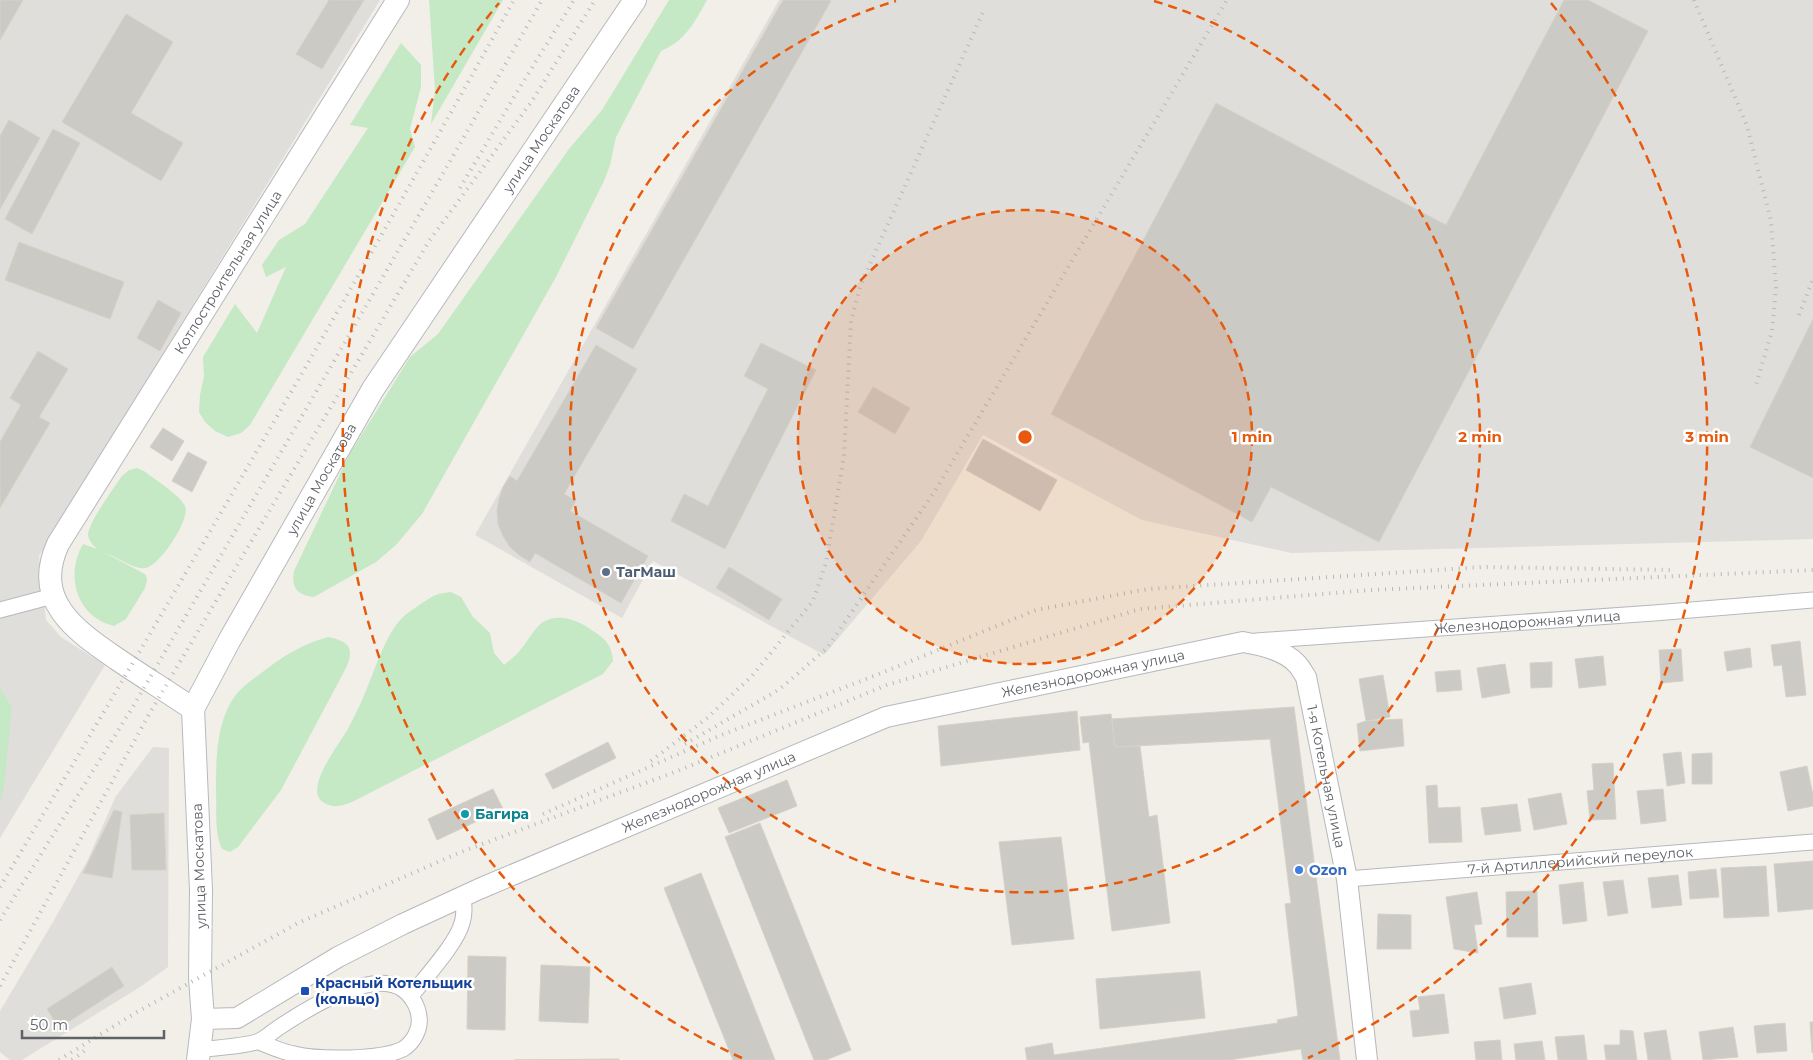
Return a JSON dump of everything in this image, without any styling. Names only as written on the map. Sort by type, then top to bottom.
[{"type":"main road","name":"Котлостроительная улица","points":[[53,596],[50,568],[58,544],[398,0]]},
{"type":"main road","name":"улица Москатова","points":[[199,1055],[203,1019],[200,978],[201,890],[193,709],[229,641],[373,389],[635,0]]},
{"type":"main road","points":[[53,596],[67,620],[82,634],[193,709]]},
{"type":"street","points":[[0,610],[53,596]]},
{"type":"street","name":"Железнодорожная улица","points":[[203,1019],[237,1018],[338,958],[403,924],[463,896],[886,717],[1243,642],[1813,600]]},
{"type":"street","name":"Железнодорожная улица","points":[[1243,642],[1265,646],[1283,654]]},
{"type":"street","name":"1-я Котельная улица","points":[[1283,654],[1296,663],[1306,677],[1347,879],[1367,1060]]},
{"type":"street","name":"7-й Артиллерийский переулок","points":[[1347,879],[1813,842]]},
{"type":"street","points":[[411,996],[455,938],[462,925],[465,911],[463,896]]},
{"type":"street","points":[[199,1055],[258,1042],[279,1027],[315,1007],[359,986],[372,983],[393,984],[403,989],[411,996],[420,1019],[413,1040],[396,1053],[359,1058],[310,1057],[283,1052],[258,1042]]},
{"type":"shaded area","points":[[0,0],[380,0],[39,556],[46,620],[61,637],[105,665],[0,838]]},
{"type":"shaded area","points":[[779,0],[1813,0],[1813,539],[1291,553],[1142,520],[983,435],[921,541],[824,655],[653,561],[622,618],[475,535]]},
{"type":"shaded area","points":[[153,747],[169,748],[168,967],[140,987],[22,1060],[10,1060],[0,1052],[0,1011],[87,861],[116,796]]},
{"type":"green space","points":[[429,0],[503,0],[431,124],[435,90]]},
{"type":"green space","points":[[669,0],[707,0],[694,23],[683,36],[677,42],[661,51],[616,137],[610,165],[604,181],[556,277],[422,514],[396,545],[376,562],[314,597],[299,592],[296,590],[293,582],[294,571],[349,455],[410,357],[438,334],[569,149],[602,110]]},
{"type":"green space","points":[[401,43],[421,65],[421,87],[410,129],[415,147],[250,425],[241,433],[228,437],[215,431],[205,422],[199,412],[204,376],[203,357],[235,304],[257,333],[286,267],[266,277],[262,265],[279,240],[305,224],[368,128],[350,125]]},
{"type":"green space","points":[[137,468],[144,471],[178,497],[185,506],[186,512],[179,531],[172,542],[151,566],[145,568],[136,567],[105,553],[146,575],[147,580],[145,588],[126,619],[114,626],[101,621],[91,614],[83,604],[75,581],[75,569],[83,544],[97,549],[90,541],[88,535],[92,522],[122,476],[129,470]]},
{"type":"green space","points":[[451,592],[461,597],[473,617],[490,633],[494,653],[504,665],[518,653],[540,624],[549,619],[556,618],[576,621],[598,634],[610,647],[613,661],[603,674],[352,802],[341,806],[334,806],[323,802],[318,796],[317,787],[320,777],[360,705],[390,634],[404,616],[415,608],[436,595]]},
{"type":"green space","points":[[328,637],[341,641],[348,646],[350,655],[346,668],[281,790],[238,847],[230,852],[222,849],[217,829],[216,768],[218,742],[229,706],[241,689],[279,660],[302,647]]},
{"type":"green space","points":[[0,687],[12,708],[4,786],[0,804]]},
{"type":"building","points":[[0,0],[23,0],[0,40]]},
{"type":"building","points":[[329,0],[364,0],[322,69],[296,54]]},
{"type":"building","points":[[783,0],[831,1],[633,349],[596,328]]},
{"type":"building","points":[[1564,0],[1588,0],[1648,31],[1379,542],[1271,487],[1252,522],[1051,414],[1216,103],[1446,225]]},
{"type":"building","points":[[126,14],[173,42],[131,113],[183,143],[161,181],[62,122]]},
{"type":"building","points":[[9,120],[40,138],[0,209],[0,136]]},
{"type":"building","points":[[53,129],[80,143],[32,234],[5,219]]},
{"type":"building","points":[[19,242],[124,282],[110,319],[5,280]]},
{"type":"building","points":[[158,300],[181,313],[160,351],[137,338]]},
{"type":"building","points":[[1813,319],[1813,478],[1750,447]]},
{"type":"building","points":[[761,343],[816,370],[725,549],[671,521],[684,494],[708,506],[768,389],[744,376]]},
{"type":"building","points":[[596,345],[637,369],[564,494],[576,501],[570,511],[648,556],[621,603],[535,553],[530,562],[519,555],[510,547],[498,524],[497,511],[503,487],[510,476],[517,481]]},
{"type":"building","points":[[38,351],[68,369],[39,417],[50,423],[0,508],[0,442],[21,405],[10,398]]},
{"type":"building","points":[[873,387],[910,408],[895,434],[858,412]]},
{"type":"building","points":[[163,428],[184,441],[172,461],[150,447]]},
{"type":"building","points":[[983,439],[1057,480],[1040,511],[966,470]]},
{"type":"building","points":[[188,452],[207,462],[192,492],[172,481]]},
{"type":"building","points":[[729,567],[782,599],[769,620],[716,588]]},
{"type":"building","points":[[1800,641],[1806,695],[1786,697],[1782,665],[1774,666],[1771,645]]},
{"type":"building","points":[[1750,648],[1752,667],[1727,671],[1724,652]]},
{"type":"building","points":[[1681,649],[1683,681],[1661,683],[1659,650]]},
{"type":"building","points":[[1603,656],[1606,685],[1579,688],[1575,659]]},
{"type":"building","points":[[1552,662],[1552,687],[1531,688],[1530,663]]},
{"type":"building","points":[[1505,664],[1510,693],[1482,698],[1477,668]]},
{"type":"building","points":[[1460,670],[1462,690],[1437,692],[1435,672]]},
{"type":"building","points":[[1383,675],[1390,717],[1366,721],[1359,679]]},
{"type":"building","points":[[1294,707],[1340,1060],[1303,1060],[1301,1049],[1229,1060],[1027,1060],[1025,1048],[1052,1043],[1054,1055],[1278,1023],[1277,1020],[1298,1016],[1285,904],[1291,903],[1270,739],[1115,747],[1112,719]]},
{"type":"building","points":[[1077,711],[1080,750],[941,766],[938,726]]},
{"type":"building","points":[[1111,714],[1115,747],[1140,746],[1149,817],[1157,815],[1170,923],[1112,931],[1089,742],[1083,743],[1080,717]]},
{"type":"building","points":[[1402,719],[1404,746],[1360,751],[1357,724],[1366,721]]},
{"type":"building","points":[[608,742],[616,758],[553,789],[545,774]]},
{"type":"building","points":[[1681,752],[1685,783],[1667,786],[1663,754]]},
{"type":"building","points":[[1712,753],[1712,784],[1692,784],[1692,754]]},
{"type":"building","points":[[1613,763],[1616,819],[1590,820],[1587,791],[1594,790],[1592,764]]},
{"type":"building","points":[[1807,766],[1813,795],[1813,806],[1788,811],[1780,772]]},
{"type":"building","points":[[787,780],[797,806],[729,833],[718,808]]},
{"type":"building","points":[[1437,785],[1438,808],[1460,807],[1462,842],[1429,843],[1426,786]]},
{"type":"building","name":"Багира","points":[[493,789],[503,809],[437,840],[428,819]]},
{"type":"building","points":[[1663,789],[1666,821],[1641,824],[1637,791]]},
{"type":"building","points":[[1561,793],[1567,824],[1534,830],[1528,799]]},
{"type":"building","points":[[1517,804],[1521,831],[1485,835],[1481,808]]},
{"type":"building","points":[[114,810],[122,812],[112,878],[83,873]]},
{"type":"building","points":[[164,813],[166,870],[132,870],[130,815]]},
{"type":"building","points":[[760,823],[851,1050],[826,1060],[814,1060],[725,837]]},
{"type":"building","points":[[1061,837],[1074,939],[1012,945],[999,842]]},
{"type":"building","points":[[1813,861],[1813,909],[1778,912],[1774,864]]},
{"type":"building","points":[[1766,866],[1769,916],[1724,918],[1721,868]]},
{"type":"building","points":[[1716,869],[1719,897],[1690,899],[1688,872]]},
{"type":"building","points":[[701,873],[775,1060],[733,1060],[664,888]]},
{"type":"building","points":[[1678,875],[1682,905],[1652,908],[1648,878]]},
{"type":"building","points":[[1623,880],[1628,913],[1608,916],[1603,882]]},
{"type":"building","points":[[1583,882],[1587,921],[1563,924],[1559,885]]},
{"type":"building","points":[[1537,891],[1538,937],[1507,937],[1506,892]]},
{"type":"building","points":[[1477,892],[1482,924],[1474,925],[1478,953],[1454,949],[1446,897]]},
{"type":"building","points":[[1378,914],[1411,915],[1411,949],[1377,949]]},
{"type":"building","points":[[468,956],[506,957],[505,1030],[467,1029]]},
{"type":"building","points":[[541,965],[590,967],[588,1023],[539,1021]]},
{"type":"building","points":[[112,967],[124,986],[59,1028],[47,1009]]},
{"type":"building","points":[[1200,971],[1205,1018],[1100,1029],[1096,979]]},
{"type":"building","points":[[1531,983],[1536,1014],[1504,1019],[1499,988]]},
{"type":"building","points":[[1444,994],[1449,1033],[1413,1037],[1410,1011],[1420,1010],[1418,997]]},
{"type":"building","points":[[1810,1022],[1813,1022],[1812,1053]]},
{"type":"building","points":[[1785,1023],[1787,1051],[1757,1053],[1754,1026]]},
{"type":"building","points":[[1733,1027],[1738,1057],[1703,1060],[1699,1032]]},
{"type":"building","points":[[1620,1030],[1633,1031],[1637,1060],[1606,1060],[1604,1045],[1620,1045]]},
{"type":"building","points":[[1666,1030],[1671,1060],[1648,1060],[1644,1033]]},
{"type":"building","points":[[1584,1035],[1587,1060],[1558,1060],[1555,1037]]},
{"type":"building","points":[[1500,1040],[1502,1060],[1476,1060],[1474,1042]]},
{"type":"building","points":[[1542,1041],[1545,1060],[1516,1060],[1514,1044]]},
{"type":"building","points":[[619,1059],[619,1060],[514,1060]]},
{"type":"railway","points":[[0,887],[260,445],[514,0]]},
{"type":"railway","points":[[0,920],[134,705],[542,0]]},
{"type":"railway","points":[[460,188],[574,0]]},
{"type":"railway","points":[[0,986],[148,716],[429,241],[532,101],[595,0]]},
{"type":"railway","points":[[685,744],[780,689],[827,648],[935,491],[1227,0]]},
{"type":"railway","points":[[1694,0],[1747,126],[1771,221],[1776,288],[1772,331],[1755,388]]},
{"type":"railway","points":[[651,761],[707,718],[752,676],[813,601],[826,563],[844,456],[851,321],[861,284],[984,10]]},
{"type":"railway","points":[[1799,315],[1813,279]]},
{"type":"railway","points":[[543,814],[719,736],[1036,610],[1148,589],[1483,567],[1672,570]]},
{"type":"railway","points":[[59,1060],[137,1012],[298,923],[461,852],[675,772],[887,685],[1140,609],[1370,590],[1813,570]]},
{"type":"railway","points":[[72,1060],[87,1049]]},
{"type":"place","name":"ТагМаш","points":[[606,572]]},
{"type":"place","name":"Багира","points":[[465,814]]},
{"type":"place","name":"Ozon","points":[[1299,870]]},
{"type":"place","name":"Красный Котельщик (кольцо)","points":[[305,991]]}]
